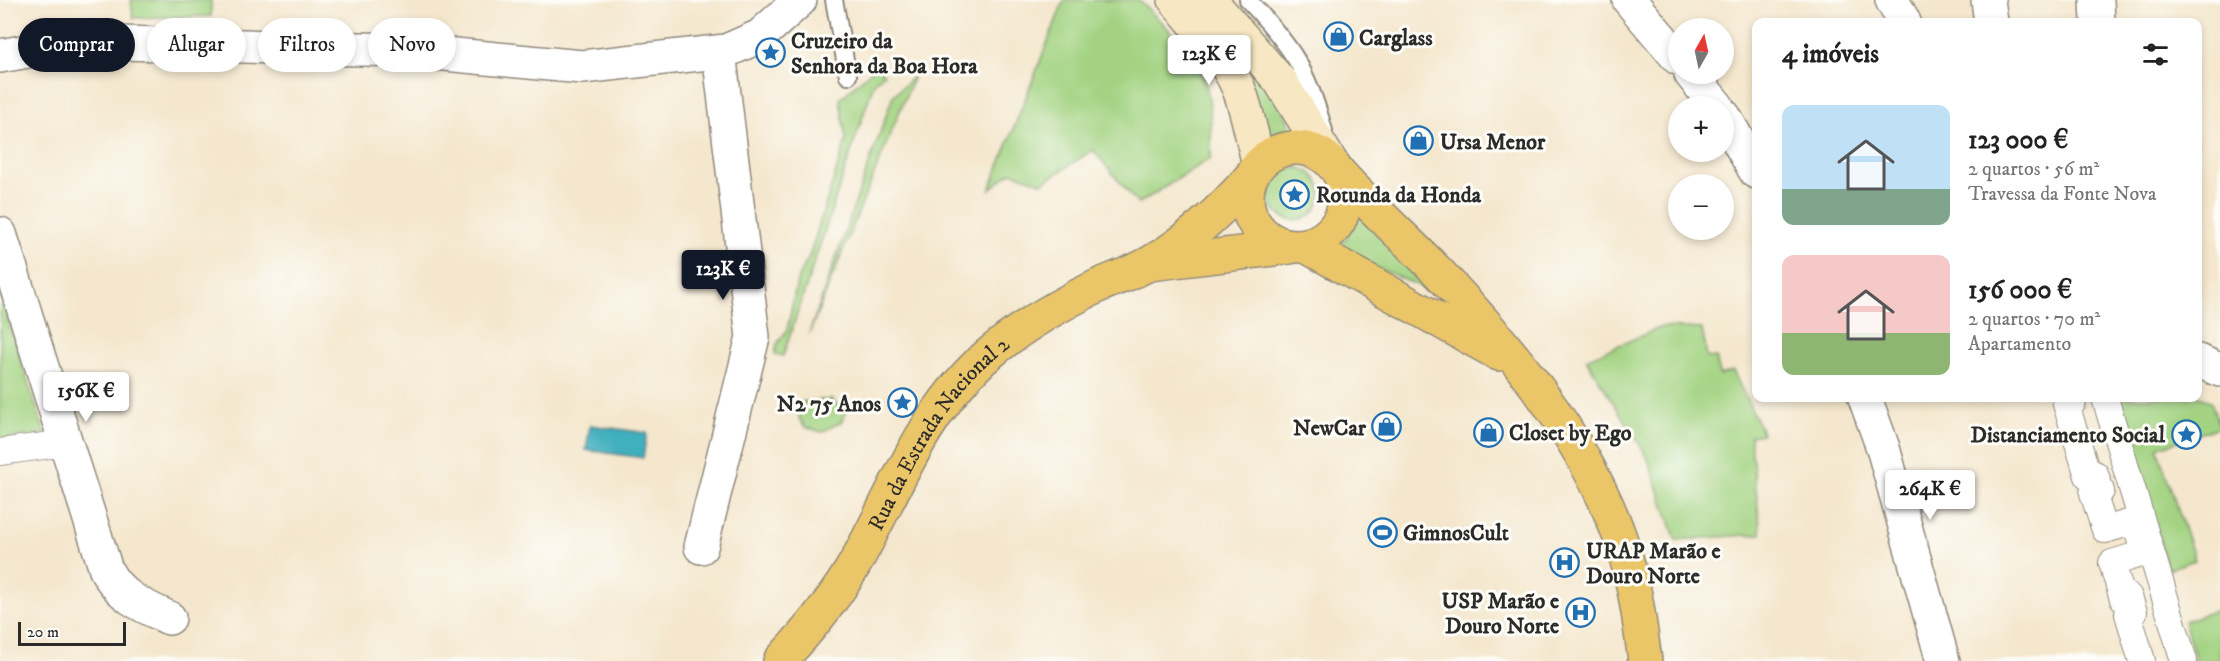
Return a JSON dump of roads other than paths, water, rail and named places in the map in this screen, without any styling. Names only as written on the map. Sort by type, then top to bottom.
[{"type":"main road","points":[[1175,0],[1233,78],[1241,97],[1254,171],[1246,193],[1247,209],[1262,235],[1275,242],[1298,246],[1521,367]]},
{"type":"main road","points":[[1148,264],[1298,246],[1321,240],[1334,230],[1342,217],[1346,202],[1344,186],[1336,169],[1280,81],[1210,0]]},
{"type":"main road","points":[[1148,264],[1216,214],[1271,154],[1287,148],[1304,148],[1319,153],[1440,275],[1521,367],[1582,457],[1616,527],[1632,578],[1645,661]]},
{"type":"main road","name":"Rua da Estrada Nacional 2","points":[[780,661],[833,599],[856,561],[920,437],[937,411],[965,377],[1001,344],[1039,318],[1072,299],[1148,264]]},
{"type":"street","points":[[0,56],[67,44],[119,43],[402,50],[582,67],[719,52],[738,47],[760,36],[800,0]]},
{"type":"street","points":[[1629,0],[1668,46]]},
{"type":"street","points":[[1892,0],[1902,18]]},
{"type":"street","points":[[1988,0],[1990,18]]},
{"type":"street","points":[[2097,0],[2098,18]]},
{"type":"street","points":[[702,547],[753,337],[719,52]]},
{"type":"street","points":[[1699,84],[1709,96]]},
{"type":"street","points":[[1734,134],[1752,165]]},
{"type":"street","points":[[0,234],[100,555],[112,581],[127,597],[169,618]]},
{"type":"street","points":[[2202,362],[2220,370]]},
{"type":"street","points":[[1866,402],[1883,448],[1943,661]]},
{"type":"street","points":[[2073,402],[2066,404],[2088,476],[2095,474],[2101,491],[2093,494],[2105,530],[2135,521],[2144,553],[2112,563],[2123,599],[2130,597],[2134,612],[2128,614],[2142,661]]},
{"type":"street","points":[[2106,402],[2184,661]]},
{"type":"street","points":[[2118,402],[2196,661]]},
{"type":"street","points":[[0,452],[65,443]]},
{"type":"lane","points":[[834,0],[848,76]]},
{"type":"lane","points":[[1248,0],[1285,40],[1302,68],[1336,169]]},
{"type":"water","points":[[590,425],[647,433],[643,458],[586,450]]},
{"type":"place","name":"Carglass","points":[[1338,37]]},
{"type":"place","name":"Cruzeiro da Senhora da Boa Hora","points":[[770,53]]},
{"type":"place","name":"Ursa Menor","points":[[1419,141]]},
{"type":"place","name":"Rotunda da Honda","points":[[1295,194]]},
{"type":"place","name":"N2 75 Anos","points":[[902,403]]},
{"type":"place","name":"NewCar","points":[[1387,427]]},
{"type":"place","name":"Closet by Ego","points":[[1488,432]]},
{"type":"place","name":"Distanciamento Social","points":[[2186,434]]},
{"type":"place","name":"GimnosCult","points":[[1382,532]]},
{"type":"place","name":"URAP Marão e Douro Norte","points":[[1565,563]]},
{"type":"place","name":"USP Marão e Douro Norte","points":[[1580,613]]}]
